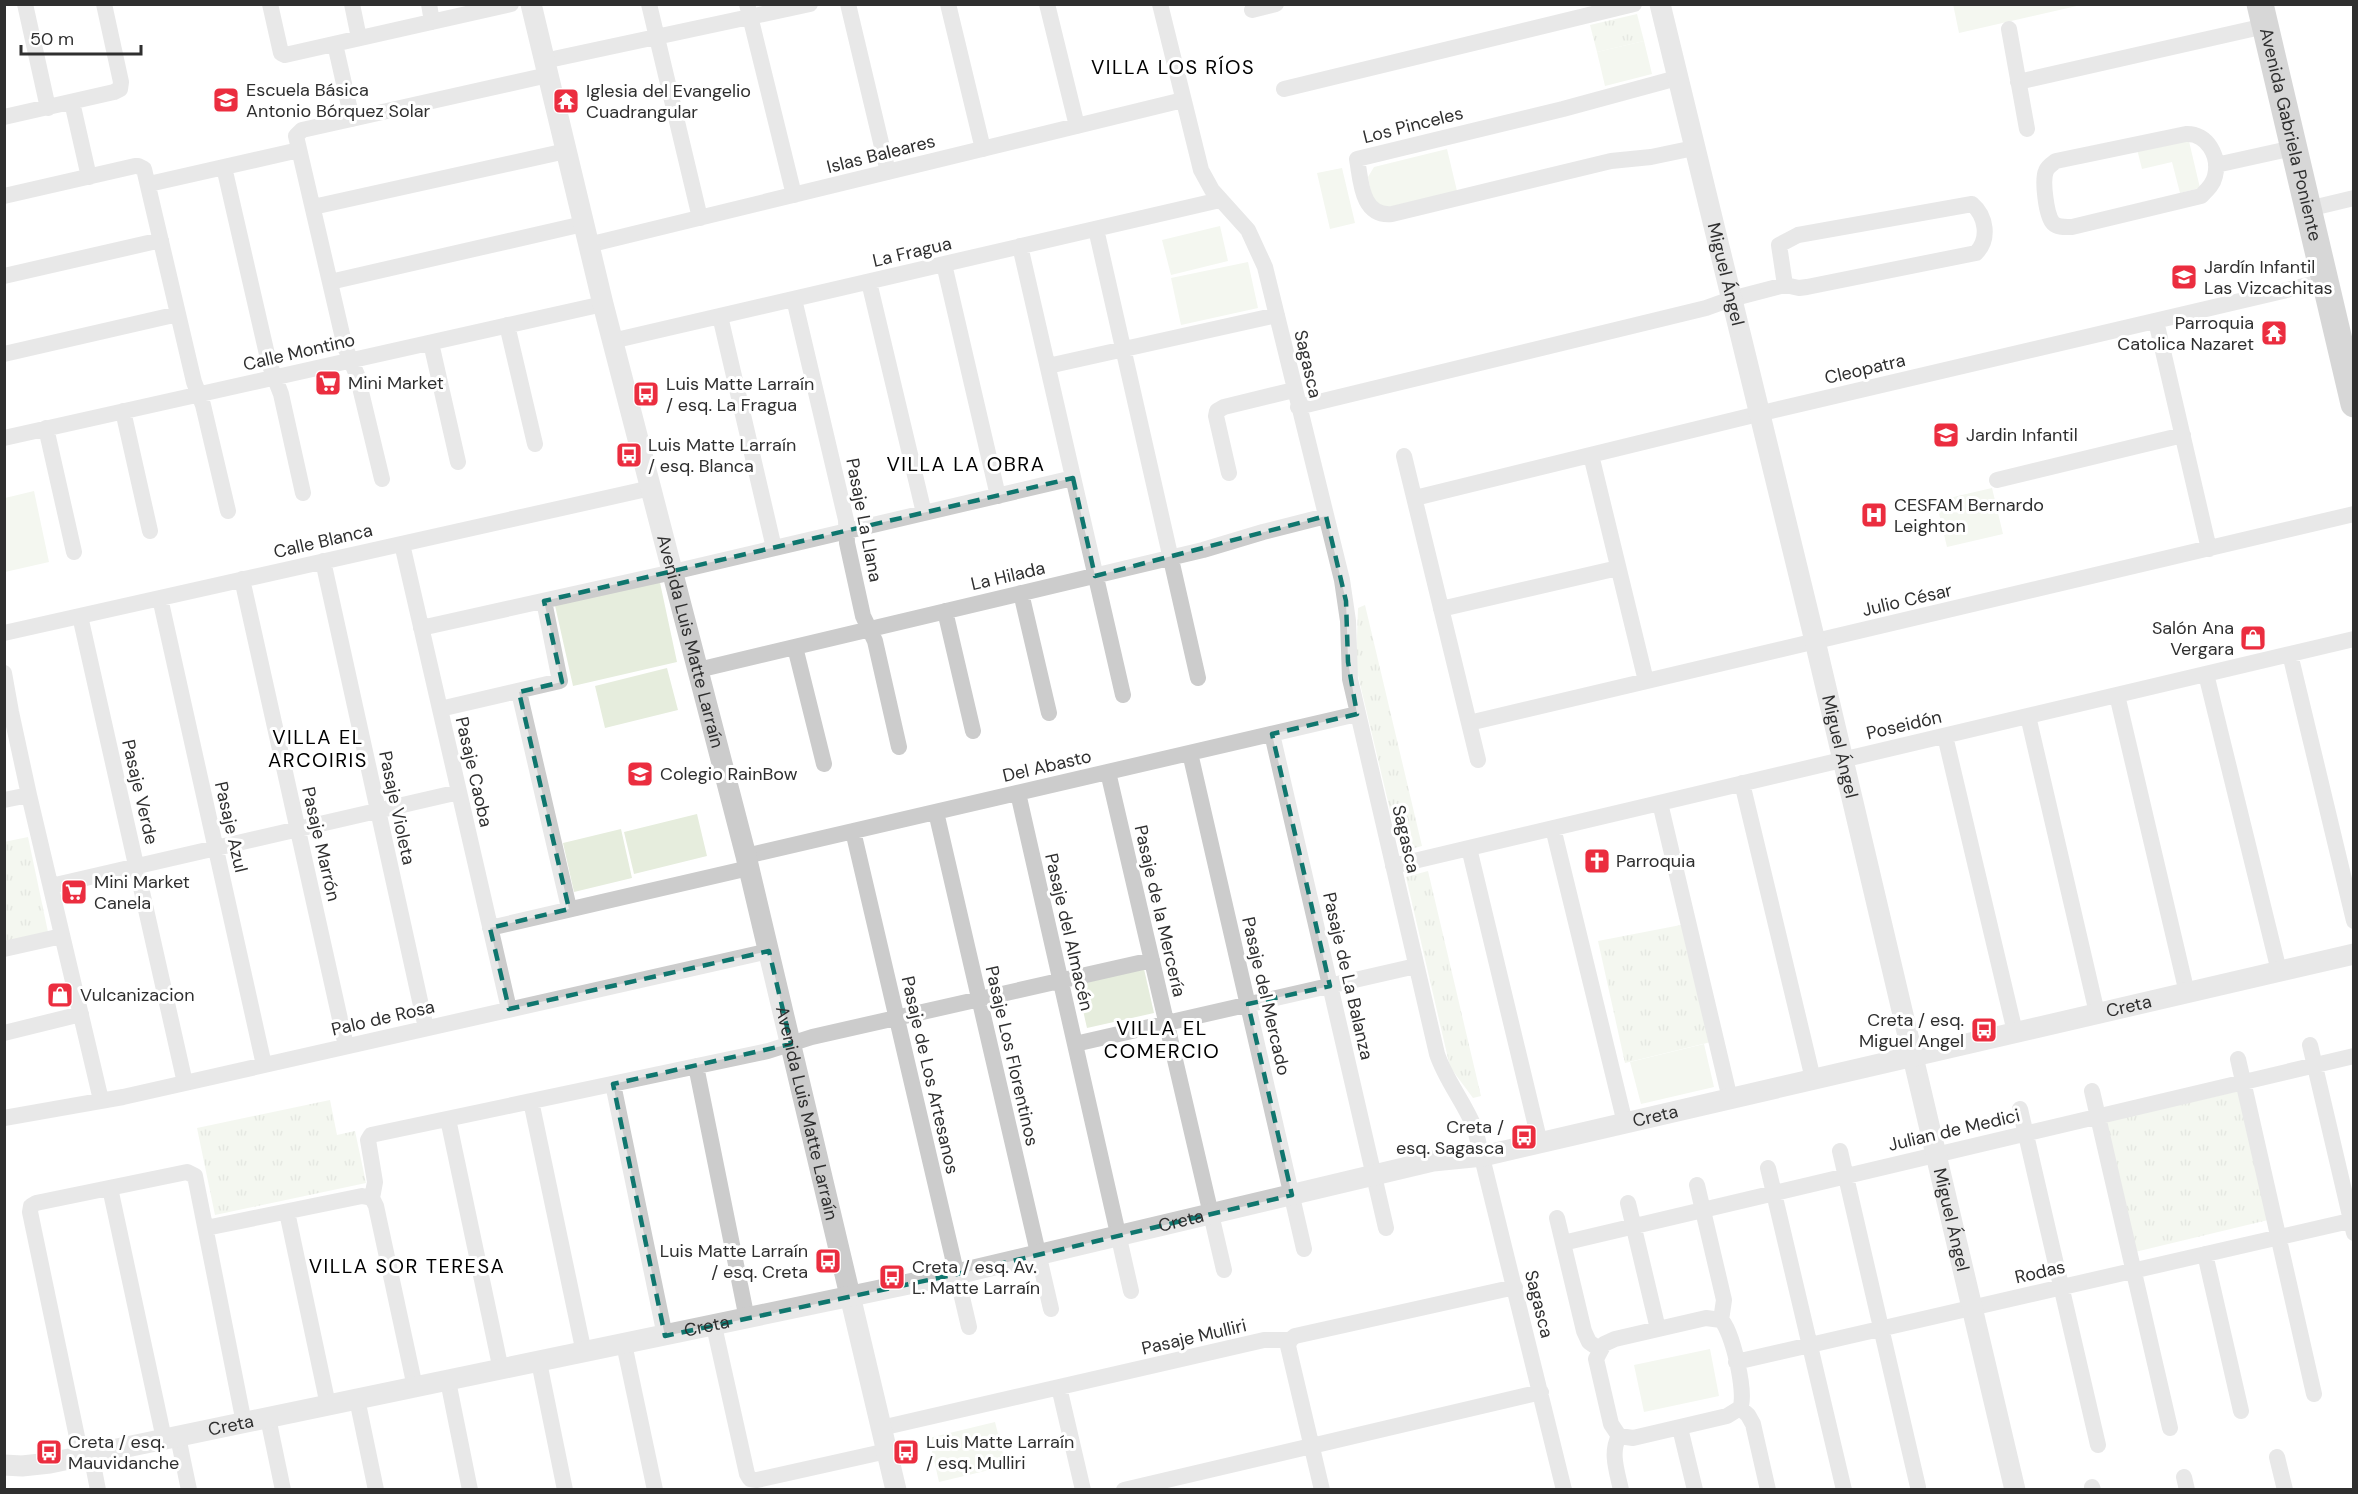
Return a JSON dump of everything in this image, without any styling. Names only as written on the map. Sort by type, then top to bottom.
[{"type":"main road","name":"Avenida Gabriela Poniente","points":[[2262,15],[2354,404]]},
{"type":"street","points":[[25,4],[48,108]]},
{"type":"street","points":[[4,117],[120,89],[121,82],[104,4]]},
{"type":"street","points":[[270,4],[282,54],[511,4]]},
{"type":"street","points":[[352,4],[359,38]]},
{"type":"street","points":[[429,4],[432,22]]},
{"type":"street","name":"Avenida Luis Matte Larraín","points":[[531,4],[612,341],[747,862],[896,1490]]},
{"type":"street","points":[[649,4],[700,218]]},
{"type":"street","points":[[382,479],[357,375],[345,346],[299,150],[298,133],[546,68],[749,11],[810,4]]},
{"type":"street","points":[[848,4],[888,172]]},
{"type":"street","points":[[948,4],[983,149]]},
{"type":"street","points":[[1047,4],[1077,126]]},
{"type":"street","name":"Sagasca","points":[[1160,4],[1201,170],[1212,190],[1240,219],[1256,242],[1265,267],[1346,601],[1348,662],[1357,714],[1416,966],[1442,1068],[1471,1117],[1483,1156],[1564,1490]]},
{"type":"street","points":[[1252,10],[1275,4]]},
{"type":"street","points":[[1284,89],[1634,4]]},
{"type":"street","name":"Miguel Ángel","points":[[1660,4],[1815,641],[2015,1490]]},
{"type":"street","points":[[749,11],[794,195]]},
{"type":"street","points":[[2018,82],[2262,15]]},
{"type":"street","points":[[2009,29],[2027,129]]},
{"type":"street","points":[[335,44],[352,119]]},
{"type":"street","name":"Los Pinceles","points":[[1677,78],[1357,159],[1365,199],[1378,213],[1392,214],[1611,161],[1694,148]]},
{"type":"street","name":"Islas Baleares","points":[[588,245],[1183,100]]},
{"type":"street","points":[[72,102],[89,177]]},
{"type":"street","points":[[2196,134],[2203,137],[2216,165],[2215,178],[2209,188],[2200,196],[2187,200],[2072,227],[2059,227],[2049,216],[2043,183],[2048,167],[2056,161],[2196,134]]},
{"type":"street","points":[[2216,165],[2294,148]]},
{"type":"street","points":[[148,184],[299,150]]},
{"type":"street","points":[[313,207],[566,151]]},
{"type":"street","points":[[4,196],[138,166],[142,167],[228,511]]},
{"type":"street","points":[[224,167],[269,363],[281,394],[303,493]]},
{"type":"street","points":[[2308,209],[2354,198]]},
{"type":"street","name":"La Fragua","points":[[612,341],[1220,200]]},
{"type":"street","points":[[1299,407],[1706,308],[1785,285],[1807,287],[1976,253],[1983,246],[1985,237],[1981,212],[1972,204],[1960,205],[1798,235],[1779,245],[1785,285]]},
{"type":"street","points":[[330,282],[583,224]]},
{"type":"street","points":[[1096,229],[1198,678]]},
{"type":"street","points":[[4,276],[161,240]]},
{"type":"street","points":[[1020,246],[1123,695]]},
{"type":"street","points":[[944,264],[998,496]]},
{"type":"street","name":"Cleopatra","points":[[1414,498],[1758,414],[2325,281]]},
{"type":"street","points":[[869,282],[924,513]]},
{"type":"street","name":"Pasaje La Llana","points":[[794,299],[846,520],[863,616],[875,641],[899,747]]},
{"type":"street","name":"Calle Montino","points":[[4,438],[603,304]]},
{"type":"street","points":[[4,354],[178,314]]},
{"type":"street","points":[[1048,366],[1276,315]]},
{"type":"street","points":[[720,316],[774,548]]},
{"type":"street","points":[[2156,321],[2210,549]]},
{"type":"street","points":[[507,325],[535,444]]},
{"type":"street","points":[[431,343],[458,462]]},
{"type":"street","points":[[1229,473],[1216,416],[1219,409],[1294,390]]},
{"type":"street","points":[[123,411],[150,531]]},
{"type":"street","points":[[46,428],[74,552]]},
{"type":"street","points":[[1997,480],[2183,435]]},
{"type":"street","points":[[1591,455],[1646,681]]},
{"type":"street","points":[[1404,456],[1478,760]]},
{"type":"street","points":[[421,628],[673,572],[1073,478]]},
{"type":"street","name":"Calle Blanca","points":[[4,633],[651,488]]},
{"type":"street","name":"Julio César","points":[[1469,723],[2354,514]]},
{"type":"street","name":"La Hilada","points":[[698,670],[1171,558],[1326,516]]},
{"type":"street","name":"Pasaje Caoba","points":[[402,544],[509,1010]]},
{"type":"street","name":"Pasaje Violeta","points":[[322,561],[426,1028]]},
{"type":"street","points":[[1441,609],[1618,568]]},
{"type":"street","name":"Pasaje Marrón","points":[[242,579],[346,1046]]},
{"type":"street","points":[[1021,593],[1049,713]]},
{"type":"street","name":"Pasaje Azul","points":[[160,598],[264,1065]]},
{"type":"street","points":[[440,709],[560,681],[544,601]]},
{"type":"street","points":[[945,611],[973,731]]},
{"type":"street","name":"Pasaje Verde","points":[[80,616],[185,1083]]},
{"type":"street","name":"Poseidón","points":[[1393,866],[2354,639]]},
{"type":"street","points":[[795,647],[824,764]]},
{"type":"street","points":[[2290,654],[2354,921]]},
{"type":"street","points":[[4,673],[8,713],[101,1100]]},
{"type":"street","points":[[2206,674],[2279,971]]},
{"type":"street","points":[[519,692],[569,908]]},
{"type":"street","points":[[2117,695],[2187,993]]},
{"type":"street","name":"Del Abasto","points":[[490,928],[556,914],[569,908],[747,862],[853,831],[1357,714]]},
{"type":"street","points":[[2028,716],[2097,1014]]},
{"type":"street","name":"Pasaje de La Balanza","points":[[1272,734],[1386,1228]]},
{"type":"street","points":[[1945,736],[2015,1032]]},
{"type":"street","name":"Pasaje del Mercado","points":[[1190,753],[1304,1248]]},
{"type":"street","name":"Pasaje de la Mercería","points":[[1108,772],[1224,1270]]},
{"type":"street","points":[[1742,783],[1813,1079]]},
{"type":"street","points":[[51,886],[459,792]]},
{"type":"street","name":"Pasaje del Almacén","points":[[1018,793],[1131,1291]]},
{"type":"street","points":[[4,800],[29,795]]},
{"type":"street","points":[[1660,803],[1730,1099]]},
{"type":"street","name":"Pasaje Los Florentinos","points":[[936,812],[1051,1309]]},
{"type":"street","points":[[1553,828],[1624,1123]]},
{"type":"street","name":"Pasaje de Los Artesanos","points":[[853,831],[969,1327]]},
{"type":"street","points":[[1469,848],[1540,1143]]},
{"type":"street","points":[[4,949],[62,936]]},
{"type":"street","name":"Palo de Rosa","points":[[4,1118],[185,1083],[768,951]]},
{"type":"street","name":"Creta","points":[[4,1465],[37,1465],[957,1274],[1433,1161],[1483,1156],[2354,954]]},
{"type":"street","points":[[372,1198],[375,1186],[368,1143],[369,1137],[374,1134],[768,1051],[812,1037],[1152,960]]},
{"type":"street","points":[[1075,1044],[1416,966]]},
{"type":"street","points":[[4,1033],[81,1014]]},
{"type":"street","points":[[2310,1045],[2353,1224]]},
{"type":"street","name":"Julian de Medici","points":[[1563,1243],[2354,1056]]},
{"type":"street","points":[[2238,1059],[2314,1394]]},
{"type":"street","points":[[696,1066],[747,1318]]},
{"type":"street","points":[[614,1084],[665,1336]]},
{"type":"street","points":[[2092,1091],[2169,1428]]},
{"type":"street","points":[[531,1101],[584,1353]]},
{"type":"street","points":[[2020,1109],[2098,1445]]},
{"type":"street","points":[[448,1119],[501,1370]]},
{"type":"street","points":[[1840,1150],[1918,1487]]},
{"type":"street","points":[[1767,1168],[1844,1490]]},
{"type":"street","points":[[98,1490],[86,1455],[30,1212],[31,1206],[36,1203],[187,1172],[193,1173],[244,1423]]},
{"type":"street","points":[[1697,1185],[1724,1300],[1721,1320]]},
{"type":"street","points":[[110,1188],[171,1438],[189,1490]]},
{"type":"street","points":[[206,1228],[362,1196],[372,1198],[376,1203],[415,1387]]},
{"type":"street","points":[[1628,1203],[1658,1329]]},
{"type":"street","points":[[287,1212],[328,1406]]},
{"type":"street","points":[[1557,1218],[1584,1331],[1589,1342],[1599,1349]]},
{"type":"street","name":"Rodas","points":[[1736,1362],[2279,1237],[2353,1224]]},
{"type":"street","points":[[2205,1254],[2241,1411]]},
{"type":"street","name":"Pasaje Mulliri","points":[[881,1428],[1264,1340],[1290,1340],[1298,1335],[1515,1287]]},
{"type":"street","points":[[1706,1318],[1721,1320],[1729,1330],[1736,1362],[1743,1399],[1740,1408],[1728,1416],[1680,1428],[1634,1438],[1619,1436],[1611,1424],[1596,1365],[1599,1349],[1609,1341],[1658,1329],[1706,1318]]},
{"type":"street","points":[[714,1326],[750,1479],[887,1451]]},
{"type":"street","points":[[1290,1340],[1288,1346],[1322,1490]]},
{"type":"street","points":[[624,1344],[655,1490]]},
{"type":"street","points":[[539,1362],[565,1490]]},
{"type":"street","points":[[448,1381],[470,1490]]},
{"type":"street","points":[[1059,1387],[1083,1490]]},
{"type":"street","points":[[1124,1490],[1540,1392]]},
{"type":"street","points":[[357,1399],[376,1490]]},
{"type":"street","points":[[1740,1408],[1748,1414],[1753,1424],[1768,1490]]},
{"type":"street","points":[[268,1418],[283,1490]]},
{"type":"street","points":[[1680,1428],[1695,1490]]},
{"type":"street","points":[[1619,1436],[1615,1445],[1614,1457],[1621,1490]]},
{"type":"street","points":[[2277,1457],[2285,1490]]},
{"type":"highlighted area","points":[[1073,478],[1095,576],[1326,516],[1346,601],[1348,662],[1357,714],[1272,734],[1330,986],[1248,1004],[1292,1195],[957,1274],[665,1336],[613,1084],[791,1044],[769,951],[509,1009],[490,928],[569,909],[519,692],[562,682],[544,601]]},
{"type":"green space","points":[[1953,4],[2081,5],[1959,33]]},
{"type":"green space","points":[[1637,14],[1644,41],[1597,52],[1590,25]]},
{"type":"green space","points":[[1644,41],[1652,74],[1605,86],[1597,52]]},
{"type":"green space","points":[[2188,137],[2200,188],[2180,193],[2172,162],[2142,169],[2137,149]]},
{"type":"green space","points":[[1447,149],[1457,191],[1381,209],[1373,201],[1368,177],[1374,167]]},
{"type":"green space","points":[[1342,168],[1355,223],[1330,229],[1317,173]]},
{"type":"green space","points":[[1220,226],[1228,261],[1171,275],[1162,240]]},
{"type":"green space","points":[[1248,262],[1258,308],[1181,325],[1171,278]]},
{"type":"green space","points":[[1992,488],[2003,534],[1947,547],[1936,501]]},
{"type":"green space","points":[[34,491],[49,562],[5,572],[5,498]]},
{"type":"green space","points":[[659,578],[677,662],[573,686],[554,601]]},
{"type":"green space","points":[[1365,605],[1422,846],[1400,852],[1356,667],[1358,608]]},
{"type":"green space","points":[[667,668],[678,710],[605,728],[595,686]]},
{"type":"green space","points":[[697,814],[707,856],[634,874],[624,832]]},
{"type":"green space","points":[[621,829],[632,878],[574,892],[563,843]]},
{"type":"green space","points":[[28,837],[48,932],[4,942],[4,842]]},
{"type":"green space","points":[[1428,871],[1481,1096],[1473,1098],[1450,1067],[1406,877]]},
{"type":"green space","points":[[1686,924],[1711,1042],[1625,1063],[1598,941]]},
{"type":"green space","points":[[1144,969],[1154,1013],[1087,1028],[1077,984]]},
{"type":"green space","points":[[1704,1044],[1714,1087],[1641,1104],[1630,1062]]},
{"type":"green space","points":[[2239,1091],[2268,1220],[2135,1252],[2104,1122]]},
{"type":"green space","points":[[330,1100],[337,1135],[355,1131],[366,1183],[215,1215],[197,1128]]},
{"type":"green space","points":[[1710,1349],[1719,1396],[1644,1412],[1634,1365]]},
{"type":"green space","points":[[995,1422],[1006,1466],[939,1482],[929,1438]]},
{"type":"place","name":"Escuela Básica Antonio Bórquez Solar","points":[[226,100]]},
{"type":"place","name":"Iglesia del Evangelio Cuadrangular","points":[[566,101]]},
{"type":"place","name":"Jardín Infantil Las Vizcachitas","points":[[2184,277]]},
{"type":"place","name":"Parroquia Catolica Nazaret","points":[[2274,333]]},
{"type":"place","name":"Mini Market","points":[[328,383]]},
{"type":"place","name":"Luis Matte Larraín / esq. La Fragua","points":[[646,394]]},
{"type":"place","name":"Jardin Infantil","points":[[1946,435]]},
{"type":"place","name":"Luis Matte Larraín / esq. Blanca","points":[[629,455]]},
{"type":"place","name":"CESFAM Bernardo Leighton","points":[[1874,515]]},
{"type":"place","name":"Salón Ana Vergara","points":[[2253,638]]},
{"type":"place","name":"Colegio RainBow","points":[[640,774]]},
{"type":"place","name":"Parroquia","points":[[1597,861]]},
{"type":"place","name":"Mini Market Canela","points":[[74,892]]},
{"type":"place","name":"Vulcanizacion","points":[[60,995]]},
{"type":"place","name":"Creta / esq. Miguel Angel","points":[[1984,1030]]},
{"type":"place","name":"Creta / esq. Sagasca","points":[[1524,1137]]},
{"type":"place","name":"Luis Matte Larraín / esq. Creta","points":[[828,1261]]},
{"type":"place","name":"Creta / esq. Av. L. Matte Larraín","points":[[892,1277]]},
{"type":"place","name":"Creta / esq. Mauvidanche","points":[[49,1452]]},
{"type":"place","name":"Luis Matte Larraín / esq. Mulliri","points":[[906,1452]]},
{"type":"district","name":"VILLA LOS RÍOS","points":[[1173,67]]},
{"type":"district","name":"VILLA LA OBRA","points":[[966,464]]},
{"type":"district","name":"VILLA EL ARCOIRIS","points":[[318,748]]},
{"type":"district","name":"VILLA EL COMERCIO","points":[[1162,1040]]},
{"type":"district","name":"VILLA SOR TERESA","points":[[407,1266]]}]
